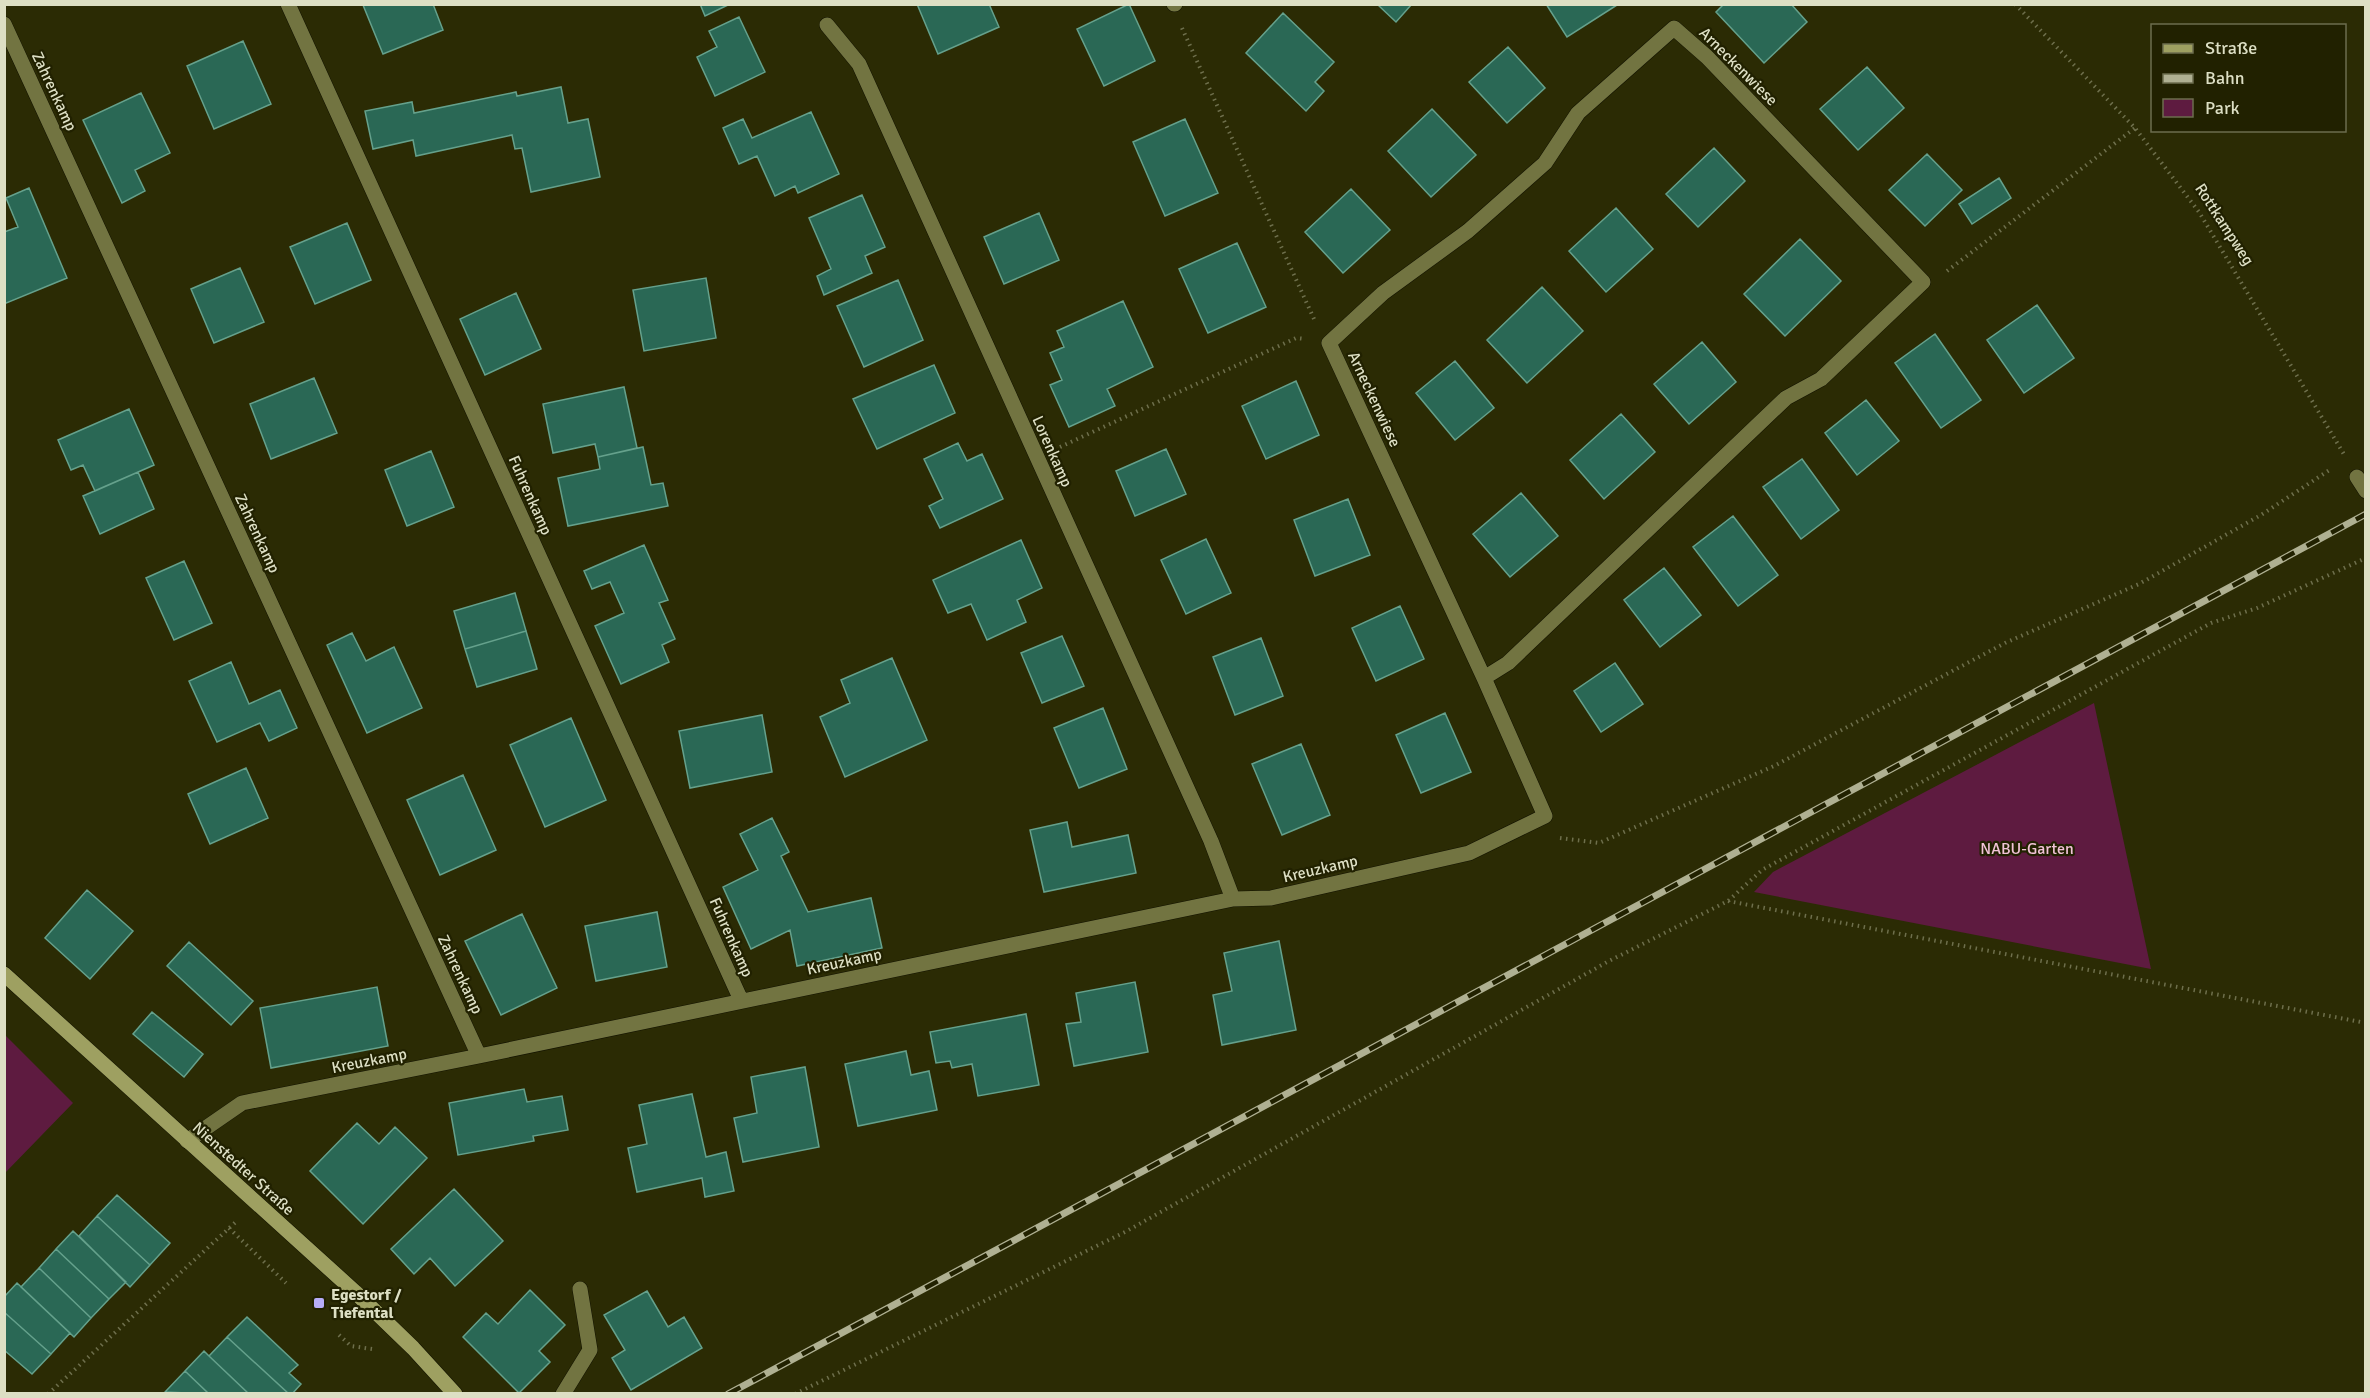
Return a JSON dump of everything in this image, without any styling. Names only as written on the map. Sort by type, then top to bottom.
[{"type":"main road","name":"Nienstedter Straße","points":[[4,974],[355,1292],[413,1348],[455,1394]]},
{"type":"street","name":"Fuhrenkamp","points":[[288,4],[741,1000]]},
{"type":"street","name":"Zahrenkamp","points":[[4,24],[479,1056]]},
{"type":"street","name":"Lorenkamp","points":[[827,25],[859,64],[1211,841],[1233,899]]},
{"type":"street","name":"Arneckenwiese","points":[[1515,832],[1545,816],[1484,678],[1329,343],[1383,293],[1468,231],[1545,163],[1578,113],[1674,28],[1707,57],[1923,282]]},
{"type":"street","points":[[1484,678],[1508,663],[1786,398],[1821,379],[1923,282]]},
{"type":"street","points":[[2357,477],[2366,491]]},
{"type":"street","name":"Kreuzkamp","points":[[188,1141],[242,1103],[1233,899],[1271,898],[1469,853],[1515,832]]},
{"type":"street","points":[[562,1394],[590,1350],[580,1289]]},
{"type":"path","name":"Rottkampweg","points":[[2015,4],[2135,128],[2199,212],[2357,477]]},
{"type":"path","points":[[1174,5],[1190,47],[1314,319],[1329,343]]},
{"type":"path","points":[[1923,282],[1953,268],[2135,128]]},
{"type":"path","points":[[1036,458],[1296,338],[1329,343]]},
{"type":"path","points":[[1515,832],[1599,843],[1774,766],[2005,643],[2139,584],[2261,515],[2346,459]]},
{"type":"path","points":[[795,1394],[1125,1232],[1609,961],[1728,902],[1762,870],[2211,623],[2257,608],[2366,558]]},
{"type":"path","points":[[1728,902],[2366,1023]]},
{"type":"path","points":[[48,1394],[256,1203]]},
{"type":"path","points":[[229,1228],[286,1283]]},
{"type":"path","points":[[339,1335],[351,1346],[370,1348],[377,1352]]},
{"type":"green space","name":"NABU-Garten","points":[[2094,703],[2151,969],[1754,892],[1773,872]]},
{"type":"green space","points":[[4,1035],[73,1103],[5,1173]]},
{"type":"building","points":[[433,4],[443,30],[383,54],[363,5]]},
{"type":"building","points":[[700,4],[730,4],[705,16]]},
{"type":"building","points":[[917,4],[989,4],[999,27],[938,54]]},
{"type":"building","points":[[1129,4],[1155,61],[1104,86],[1077,29]]},
{"type":"building","points":[[1377,4],[1412,4],[1396,22]]},
{"type":"building","points":[[1546,4],[1617,4],[1617,5],[1567,37]]},
{"type":"building","points":[[1724,4],[1791,4],[1807,22],[1764,63],[1716,12]]},
{"type":"building","points":[[1283,13],[1334,62],[1315,82],[1324,91],[1306,111],[1246,53]]},
{"type":"building","points":[[739,17],[765,72],[715,96],[697,57],[717,47],[709,31]]},
{"type":"building","points":[[243,41],[271,104],[214,129],[187,66]]},
{"type":"building","points":[[1508,47],[1545,88],[1507,123],[1469,82]]},
{"type":"building","points":[[1867,67],[1904,108],[1858,150],[1820,109]]},
{"type":"building","points":[[561,87],[568,123],[588,119],[600,177],[531,192],[522,148],[515,149],[512,135],[416,156],[413,140],[373,149],[365,111],[412,102],[414,113],[516,92],[517,96]]},
{"type":"building","points":[[141,93],[170,153],[135,170],[145,191],[122,203],[83,120]]},
{"type":"building","points":[[1432,109],[1476,155],[1431,197],[1388,151]]},
{"type":"building","points":[[811,112],[839,174],[798,193],[795,186],[775,196],[757,156],[739,164],[723,128],[743,119],[752,138]]},
{"type":"building","points":[[1185,119],[1218,193],[1165,216],[1133,142]]},
{"type":"building","points":[[1714,148],[1745,181],[1698,227],[1666,194]]},
{"type":"building","points":[[1927,154],[1962,190],[1925,226],[1889,190]]},
{"type":"building","points":[[1999,178],[2011,198],[1972,224],[1959,204]]},
{"type":"building","points":[[29,188],[67,278],[4,304],[4,232],[18,227],[6,198]]},
{"type":"building","points":[[1351,189],[1390,230],[1343,273],[1305,232]]},
{"type":"building","points":[[862,195],[885,247],[865,256],[872,273],[824,295],[817,276],[831,269],[809,218]]},
{"type":"building","points":[[1616,208],[1653,249],[1606,292],[1569,251]]},
{"type":"building","points":[[1039,213],[1059,260],[1004,284],[984,237]]},
{"type":"building","points":[[347,223],[371,280],[315,304],[290,247]]},
{"type":"building","points":[[1800,239],[1841,281],[1785,336],[1744,294]]},
{"type":"building","points":[[1237,243],[1266,307],[1208,333],[1179,269]]},
{"type":"building","points":[[240,268],[264,322],[214,343],[191,289]]},
{"type":"building","points":[[706,278],[716,338],[644,351],[633,290]]},
{"type":"building","points":[[898,280],[923,340],[864,367],[837,306]]},
{"type":"building","points":[[1542,287],[1583,331],[1527,383],[1487,340]]},
{"type":"building","points":[[516,293],[541,349],[485,375],[460,319]]},
{"type":"building","points":[[1123,301],[1153,367],[1107,389],[1115,406],[1069,427],[1050,385],[1062,380],[1050,353],[1064,347],[1057,331]]},
{"type":"building","points":[[2037,305],[2074,358],[2024,393],[1987,340]]},
{"type":"building","points":[[1935,334],[1981,400],[1941,428],[1895,363]]},
{"type":"building","points":[[1702,342],[1736,382],[1689,424],[1654,384]]},
{"type":"building","points":[[1455,361],[1494,408],[1455,440],[1416,393]]},
{"type":"building","points":[[934,365],[955,413],[877,449],[853,399]]},
{"type":"building","points":[[314,378],[337,433],[271,459],[250,404]]},
{"type":"building","points":[[1296,381],[1319,435],[1266,459],[1242,406]]},
{"type":"building","points":[[624,387],[637,448],[598,457],[595,444],[553,453],[543,404]]},
{"type":"building","points":[[1866,400],[1899,441],[1857,475],[1825,433]]},
{"type":"building","points":[[129,409],[154,465],[95,491],[83,465],[71,470],[58,440]]},
{"type":"building","points":[[1621,414],[1655,452],[1604,499],[1570,460]]},
{"type":"building","points":[[958,443],[967,461],[982,454],[1003,499],[940,528],[929,506],[943,499],[924,459]]},
{"type":"building","points":[[643,447],[651,485],[663,483],[668,506],[568,526],[558,478],[600,469],[598,457]]},
{"type":"building","points":[[1166,449],[1186,494],[1135,516],[1116,471]]},
{"type":"building","points":[[431,451],[454,507],[407,526],[385,470]]},
{"type":"building","points":[[1802,459],[1839,510],[1801,539],[1763,487]]},
{"type":"building","points":[[138,472],[154,509],[100,534],[83,496]]},
{"type":"building","points":[[1521,493],[1558,536],[1510,577],[1473,534]]},
{"type":"building","points":[[1348,499],[1370,555],[1315,576],[1294,520]]},
{"type":"building","points":[[1733,516],[1778,575],[1738,606],[1693,547]]},
{"type":"building","points":[[1206,539],[1231,593],[1186,614],[1161,560]]},
{"type":"building","points":[[1021,540],[1042,588],[1017,600],[1026,622],[987,640],[971,604],[948,613],[933,580]]},
{"type":"building","points":[[644,545],[668,600],[659,603],[675,639],[662,645],[669,662],[621,684],[595,626],[624,613],[610,582],[592,589],[584,571]]},
{"type":"building","points":[[184,561],[212,623],[174,640],[146,578]]},
{"type":"building","points":[[1664,568],[1701,615],[1660,647],[1624,600]]},
{"type":"building","points":[[515,593],[526,631],[465,649],[454,611]]},
{"type":"building","points":[[1400,606],[1424,659],[1376,681],[1352,628]]},
{"type":"building","points":[[526,631],[537,669],[477,687],[465,649]]},
{"type":"building","points":[[352,633],[366,661],[394,647],[422,708],[367,733],[327,645]]},
{"type":"building","points":[[1062,636],[1084,686],[1042,703],[1021,653]]},
{"type":"building","points":[[1261,638],[1283,696],[1235,715],[1213,657]]},
{"type":"building","points":[[892,658],[927,740],[845,777],[820,717],[850,703],[841,680]]},
{"type":"building","points":[[231,662],[249,704],[280,690],[297,728],[269,741],[260,723],[217,742],[189,681]]},
{"type":"building","points":[[1615,663],[1643,704],[1601,732],[1574,691]]},
{"type":"building","points":[[1103,708],[1127,769],[1079,788],[1054,728]]},
{"type":"building","points":[[1445,713],[1471,772],[1421,793],[1396,735]]},
{"type":"building","points":[[762,715],[772,772],[690,788],[679,731]]},
{"type":"building","points":[[571,718],[606,800],[545,827],[510,745]]},
{"type":"building","points":[[1301,744],[1330,815],[1282,835],[1252,764]]},
{"type":"building","points":[[246,768],[268,818],[210,844],[188,794]]},
{"type":"building","points":[[463,775],[496,850],[440,875],[407,800]]},
{"type":"building","points":[[772,818],[789,852],[781,856],[808,912],[871,898],[882,948],[797,966],[790,930],[751,949],[723,887],[758,870],[740,834]]},
{"type":"building","points":[[1067,822],[1072,847],[1128,835],[1136,873],[1044,892],[1030,830]]},
{"type":"building","points":[[87,890],[133,931],[90,979],[45,938]]},
{"type":"building","points":[[657,912],[667,967],[596,981],[585,926]]},
{"type":"building","points":[[522,914],[557,988],[501,1015],[465,941]]},
{"type":"building","points":[[1279,941],[1296,1030],[1222,1045],[1213,995],[1232,991],[1224,953]]},
{"type":"building","points":[[189,942],[253,1001],[231,1025],[167,966]]},
{"type":"building","points":[[1135,982],[1148,1052],[1074,1066],[1066,1024],[1081,1022],[1076,993]]},
{"type":"building","points":[[377,987],[388,1046],[271,1068],[260,1008]]},
{"type":"building","points":[[152,1012],[203,1054],[184,1077],[133,1034]]},
{"type":"building","points":[[1026,1014],[1039,1085],[978,1096],[972,1064],[952,1068],[950,1061],[936,1063],[930,1032]]},
{"type":"building","points":[[906,1051],[911,1075],[929,1071],[937,1110],[858,1126],[845,1064]]},
{"type":"building","points":[[805,1067],[819,1147],[743,1162],[734,1118],[757,1113],[751,1077]]},
{"type":"building","points":[[524,1089],[527,1102],[562,1096],[568,1130],[533,1136],[534,1141],[458,1155],[449,1103]]},
{"type":"building","points":[[692,1094],[706,1157],[726,1152],[734,1191],[705,1197],[702,1178],[637,1192],[628,1148],[647,1144],[639,1105]]},
{"type":"building","points":[[357,1123],[379,1144],[395,1127],[427,1158],[363,1224],[310,1171]]},
{"type":"building","points":[[454,1189],[503,1241],[455,1286],[430,1258],[414,1274],[391,1249]]},
{"type":"building","points":[[117,1195],[170,1243],[150,1265],[97,1216]]},
{"type":"building","points":[[97,1216],[150,1265],[130,1287],[79,1236]]},
{"type":"building","points":[[73,1231],[126,1282],[109,1299],[56,1249]]},
{"type":"building","points":[[56,1249],[109,1299],[91,1318],[39,1268]]},
{"type":"building","points":[[39,1268],[91,1318],[74,1337],[21,1287]]},
{"type":"building","points":[[17,1283],[70,1333],[51,1354],[4,1312],[4,1297]]},
{"type":"building","points":[[530,1290],[565,1325],[539,1351],[550,1362],[519,1393],[463,1337],[486,1313],[498,1324]]},
{"type":"building","points":[[647,1291],[668,1327],[684,1317],[702,1348],[631,1390],[612,1358],[625,1350],[604,1315]]},
{"type":"building","points":[[4,1312],[51,1354],[32,1374],[4,1350]]},
{"type":"building","points":[[247,1317],[298,1365],[289,1373],[301,1384],[292,1394],[289,1394],[227,1337]]},
{"type":"building","points":[[227,1337],[289,1394],[249,1394],[209,1356]]},
{"type":"building","points":[[204,1351],[249,1394],[209,1394],[185,1371]]},
{"type":"building","points":[[185,1371],[209,1394],[165,1392]]},
{"type":"railway","points":[[728,1394],[2366,514]]},
{"type":"place","name":"Egestorf / Tiefental","points":[[319,1303]]}]
